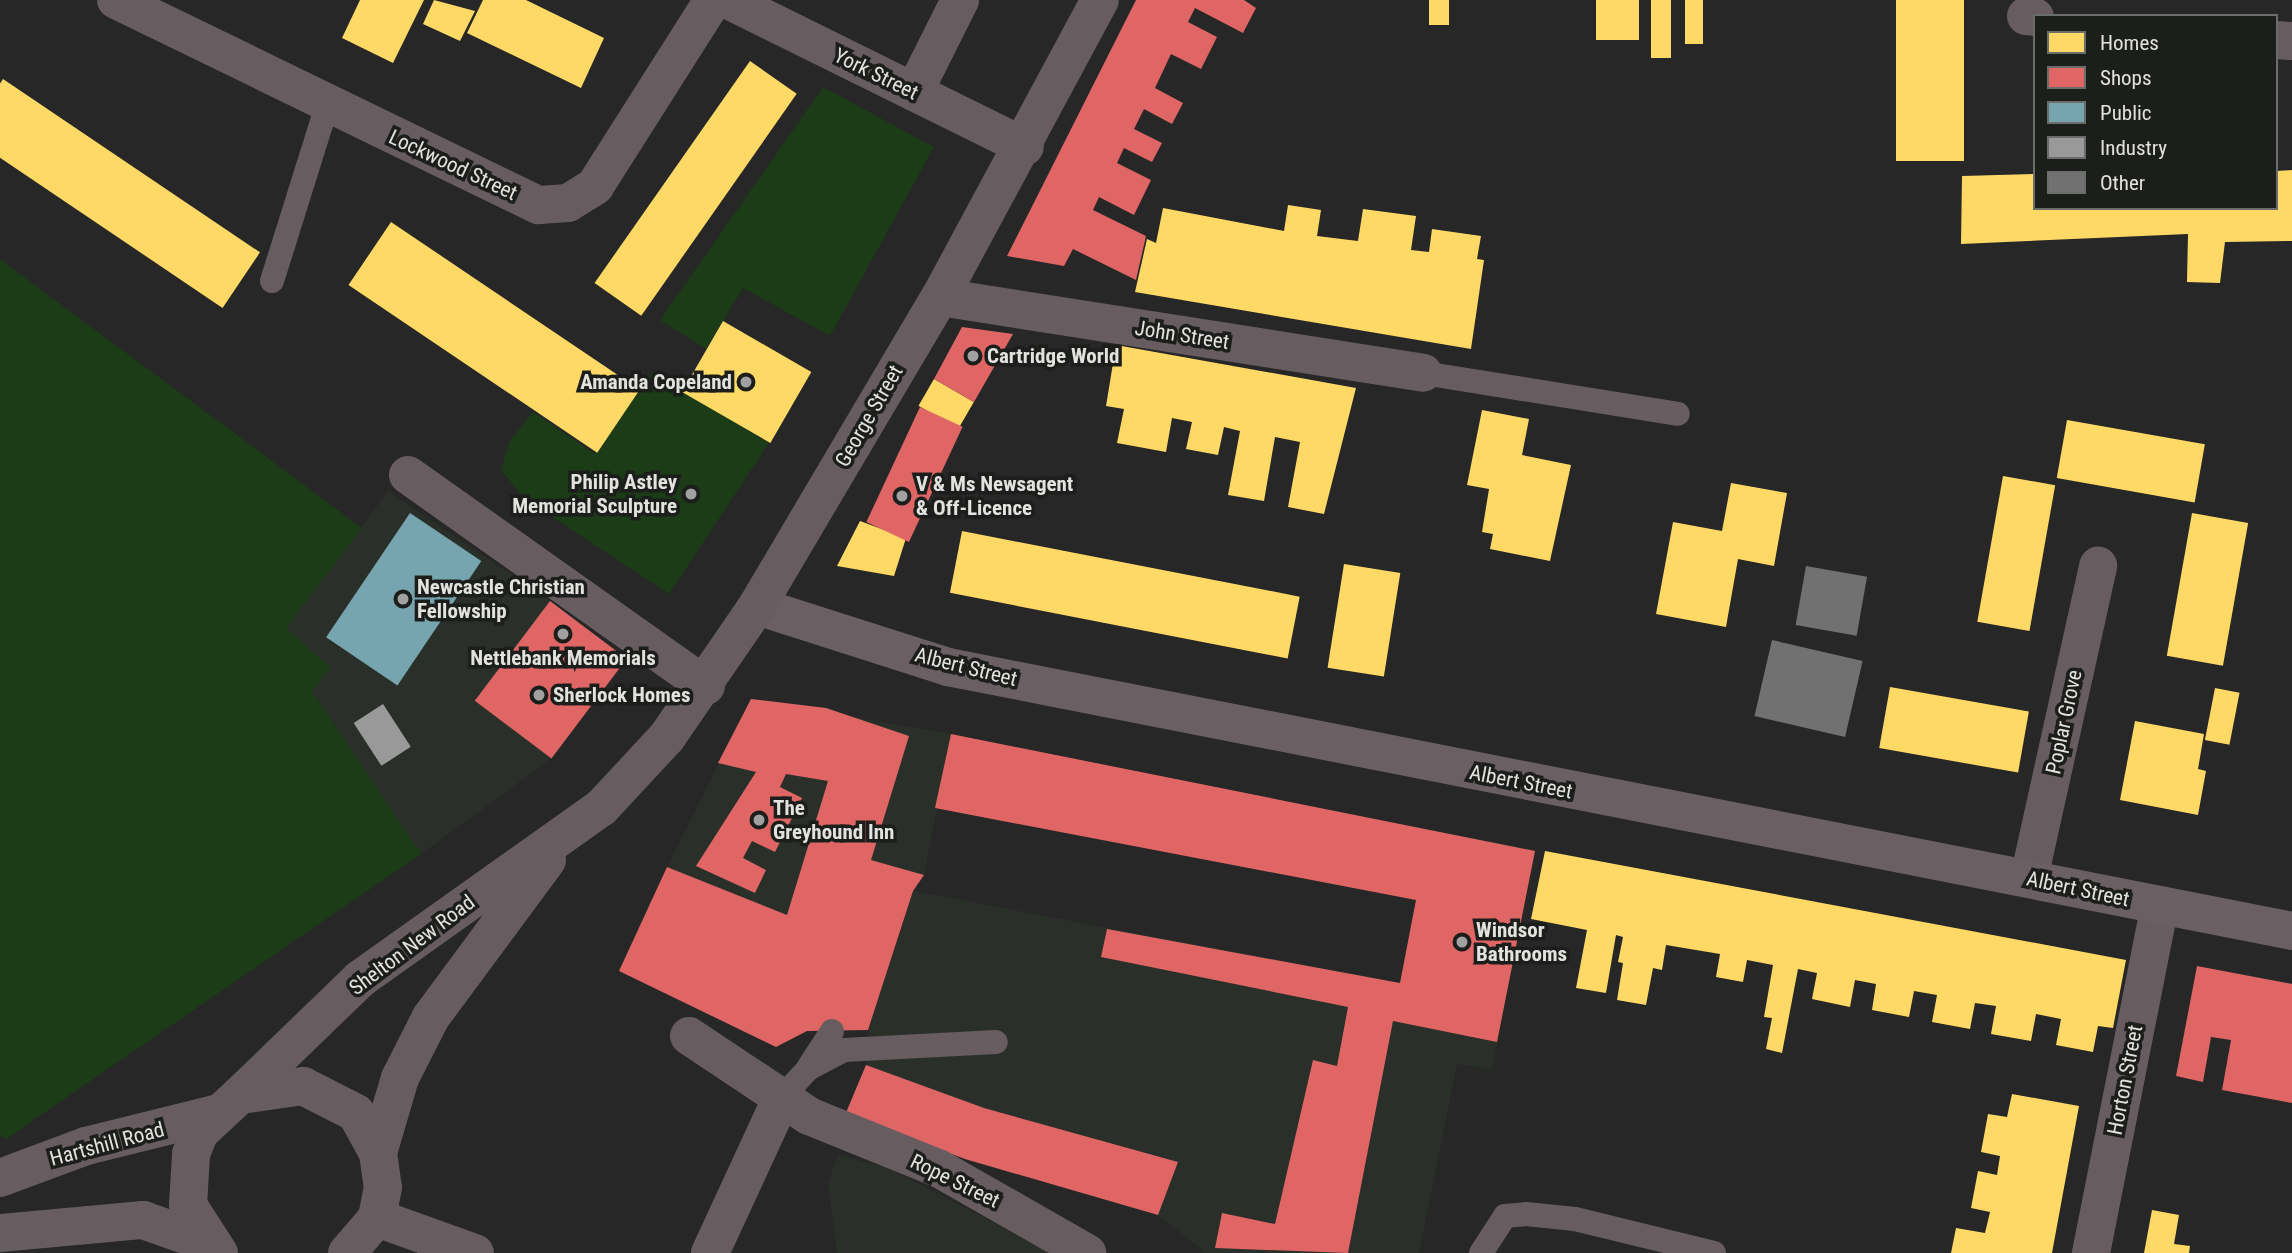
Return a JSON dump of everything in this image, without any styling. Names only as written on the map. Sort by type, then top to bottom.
[{"type":"street","name":"Lockwood Street","points":[[116,0],[327,106],[539,205],[568,203],[595,186],[713,0]]},
{"type":"street","name":"York Street","points":[[728,0],[1025,147]]},
{"type":"street","points":[[914,92],[960,0]]},
{"type":"street","name":"George Street","points":[[601,808],[637,775],[706,686],[757,606],[940,297],[1025,147],[1100,0]]},
{"type":"street","name":"John Street","points":[[940,297],[1423,373]]},
{"type":"street","points":[[408,475],[706,686]]},
{"type":"street","name":"Poplar Grove","points":[[2029,878],[2098,566]]},
{"type":"street","name":"Albert Street","points":[[757,606],[948,667],[2292,931]]},
{"type":"street","name":"Shelton New Road","points":[[214,1248],[186,1190],[191,1154],[227,1104],[360,979],[601,808]]},
{"type":"street","name":"Shelton New Road","points":[[378,1153],[400,1078],[431,1017],[564,836]]},
{"type":"street","name":"Horton Street","points":[[2091,1253],[2160,906]]},
{"type":"street","name":"Rope Street","points":[[689,1036],[782,1097],[869,1143],[938,1168],[1087,1253]]},
{"type":"street","name":"Hartshill Road","points":[[0,1178],[86,1146],[285,1086],[323,1091],[356,1113],[378,1153]]},
{"type":"street","points":[[710,1253],[782,1097]]},
{"type":"street","points":[[350,1252],[377,1218],[383,1187],[378,1153]]},
{"type":"street","points":[[377,1218],[475,1253]]},
{"type":"street","points":[[0,1233],[143,1220],[214,1248]]},
{"type":"lane","points":[[272,281],[327,106]]},
{"type":"lane","points":[[1423,373],[1678,414]]},
{"type":"lane","points":[[782,1097],[808,1069],[832,1031]]},
{"type":"lane","points":[[808,1069],[844,1050],[996,1042]]},
{"type":"lane","points":[[1481,1253],[1505,1216],[1526,1214],[1714,1253]]},
{"type":"shaded area","points":[[388,491],[550,601],[528,631],[598,637],[627,658],[551,759],[421,854],[312,691],[286,628]]},
{"type":"shaded area","points":[[751,699],[951,734],[924,875],[871,860],[787,915],[667,867]]},
{"type":"shaded area","points":[[1430,830],[1535,850],[1492,1070],[1457,1064],[1419,1253],[1206,1253],[1158,1215],[965,1159],[845,1115],[866,1065],[868,1030],[913,891],[1400,983]]},
{"type":"shaded area","points":[[838,1155],[888,1168],[1053,1253],[837,1253],[828,1183]]},
{"type":"green space","points":[[823,87],[934,147],[830,336],[743,288],[706,349],[660,320]]},
{"type":"green space","points":[[0,259],[362,528],[286,628],[330,667],[312,691],[421,854],[6,1139],[0,1136]]},
{"type":"green space","points":[[652,372],[769,443],[669,594],[525,499],[501,470],[509,442],[533,412],[595,454]]},
{"type":"building: Homes","points":[[360,0],[424,0],[393,63],[342,38]]},
{"type":"building: Homes","points":[[434,0],[475,11],[460,41],[423,24]]},
{"type":"building: Homes","points":[[483,0],[526,0],[604,38],[581,88],[467,33]]},
{"type":"building: Homes","points":[[1429,0],[1449,0],[1449,25],[1429,25]]},
{"type":"building: Homes","points":[[1596,0],[1639,0],[1639,40],[1596,40]]},
{"type":"building: Homes","points":[[1651,0],[1671,0],[1671,58],[1651,58]]},
{"type":"building: Homes","points":[[1685,0],[1703,0],[1703,44],[1685,44]]},
{"type":"building: Homes","points":[[1896,0],[1964,0],[1964,161],[1896,161]]},
{"type":"building: Homes","points":[[750,61],[797,94],[641,316],[595,283]]},
{"type":"building: Homes","points":[[3,79],[260,252],[223,308],[0,158],[0,83]]},
{"type":"building: Homes","points":[[2292,170],[2292,241],[2225,242],[2220,283],[2187,282],[2188,234],[1961,244],[1962,176],[2033,174],[2033,210],[2278,210],[2278,171]]},
{"type":"building: Homes","points":[[1288,205],[1321,210],[1317,236],[1358,241],[1363,209],[1416,216],[1411,250],[1429,252],[1432,229],[1481,236],[1477,259],[1484,260],[1471,349],[1135,292],[1147,239],[1156,243],[1163,208],[1284,231]]},
{"type":"building: Homes","points":[[391,222],[640,390],[597,453],[349,285]]},
{"type":"building: Homes","name":"Amanda Copeland","points":[[723,321],[811,372],[770,443],[682,392]]},
{"type":"building: Homes","points":[[1116,345],[1356,388],[1324,514],[1288,507],[1300,442],[1275,437],[1264,501],[1228,495],[1240,431],[1224,427],[1218,455],[1186,449],[1192,422],[1172,418],[1166,452],[1117,443],[1124,409],[1106,406]]},
{"type":"building: Homes","points":[[934,379],[974,402],[958,429],[918,406]]},
{"type":"building: Homes","points":[[1482,410],[1529,419],[1522,455],[1571,465],[1550,561],[1490,549],[1493,534],[1482,532],[1489,489],[1467,485]]},
{"type":"building: Homes","points":[[2067,420],[2205,444],[2195,502],[2057,478]]},
{"type":"building: Homes","points":[[2003,476],[2055,485],[2029,631],[1977,622]]},
{"type":"building: Homes","points":[[1731,483],[1787,493],[1774,566],[1738,559],[1726,627],[1656,614],[1673,522],[1722,531]]},
{"type":"building: Homes","points":[[2192,513],[2248,523],[2223,666],[2167,656]]},
{"type":"building: Homes","points":[[860,521],[906,538],[894,576],[837,566]]},
{"type":"building: Homes","points":[[962,531],[1300,597],[1288,658],[950,593]]},
{"type":"building: Homes","points":[[1344,564],[1400,573],[1384,677],[1328,668]]},
{"type":"building: Homes","points":[[1890,687],[2029,711],[2018,773],[1879,748]]},
{"type":"building: Homes","points":[[2215,688],[2240,693],[2229,745],[2205,740]]},
{"type":"building: Homes","points":[[2135,721],[2204,734],[2198,769],[2206,771],[2198,815],[2120,800]]},
{"type":"building: Homes","points":[[1545,851],[2126,960],[2113,1028],[2098,1026],[2093,1052],[2056,1045],[2061,1019],[2036,1014],[2031,1041],[1991,1034],[1996,1006],[1975,1003],[1970,1029],[1932,1022],[1937,995],[1914,991],[1909,1017],[1872,1010],[1876,984],[1855,980],[1850,1007],[1812,999],[1817,973],[1798,969],[1782,1053],[1766,1049],[1772,1018],[1764,1017],[1773,965],[1747,960],[1743,982],[1716,977],[1720,954],[1666,945],[1662,970],[1653,968],[1646,1005],[1617,1000],[1623,963],[1618,962],[1623,937],[1616,935],[1606,993],[1576,988],[1587,930],[1531,919]]},
{"type":"building: Homes","points":[[2012,1094],[2079,1106],[2052,1253],[1951,1253],[1956,1228],[1985,1233],[1990,1212],[1971,1208],[1978,1171],[1997,1175],[2000,1156],[1981,1152],[1988,1114],[2007,1117]]},
{"type":"building: Homes","points":[[2152,1210],[2179,1215],[2174,1244],[2190,1246],[2189,1253],[2144,1253]]},
{"type":"building: Shops","points":[[1136,0],[1244,0],[1256,8],[1243,33],[1195,8],[1188,22],[1217,37],[1201,69],[1171,54],[1155,88],[1183,103],[1172,124],[1144,109],[1134,129],[1162,143],[1152,162],[1124,148],[1117,163],[1151,180],[1134,215],[1099,197],[1093,210],[1146,236],[1136,280],[1073,249],[1064,266],[1007,256]]},
{"type":"building: Shops","name":"Cartridge World","points":[[962,327],[1013,334],[974,402],[934,379]]},
{"type":"building: Shops","points":[[920,407],[963,427],[909,542],[866,522]]},
{"type":"building: Shops","name":"Sherlock Homes","points":[[550,601],[627,659],[551,759],[475,701]]},
{"type":"building: Shops","points":[[751,699],[826,708],[909,736],[871,860],[924,875],[913,891],[868,1030],[807,1031],[776,1047],[619,971],[667,867],[787,915],[828,781],[786,774],[780,787],[802,798],[775,852],[752,841],[743,858],[766,870],[755,893],[696,866],[756,772],[718,763]]},
{"type":"building: Shops","points":[[951,734],[1535,851],[1497,1042],[1393,1021],[1348,1253],[1215,1248],[1222,1213],[1275,1224],[1313,1060],[1337,1066],[1348,1007],[1101,957],[1107,929],[1400,983],[1416,900],[935,808]]},
{"type":"building: Shops","points":[[2197,966],[2292,984],[2292,1103],[2222,1090],[2231,1040],[2211,1037],[2203,1082],[2176,1076]]},
{"type":"building: Shops","points":[[866,1065],[984,1108],[1178,1162],[1158,1215],[965,1159],[845,1115]]},
{"type":"building: Public","name":"Newcastle Christian Fellowship","points":[[410,513],[481,561],[397,685],[326,637]]},
{"type":"building: Industry","points":[[383,704],[411,747],[381,766],[354,723]]},
{"type":"building: Other","points":[[1806,566],[1867,577],[1857,636],[1796,625]]},
{"type":"building: Other","points":[[1772,640],[1863,661],[1845,737],[1754,716]]},
{"type":"place","name":"Cartridge World","points":[[973,356]]},
{"type":"place","name":"Amanda Copeland","points":[[746,382]]},
{"type":"place","name":"Philip Astley Memorial Sculpture","points":[[691,494]]},
{"type":"place","name":"V & Ms Newsagent & Off-Licence","points":[[902,496]]},
{"type":"place","name":"Newcastle Christian Fellowship","points":[[403,599]]},
{"type":"place","name":"Nettlebank Memorials","points":[[563,634]]},
{"type":"place","name":"Sherlock Homes","points":[[539,695]]},
{"type":"place","name":"The Greyhound Inn","points":[[759,820]]},
{"type":"place","name":"Windsor Bathrooms","points":[[1462,942]]}]
